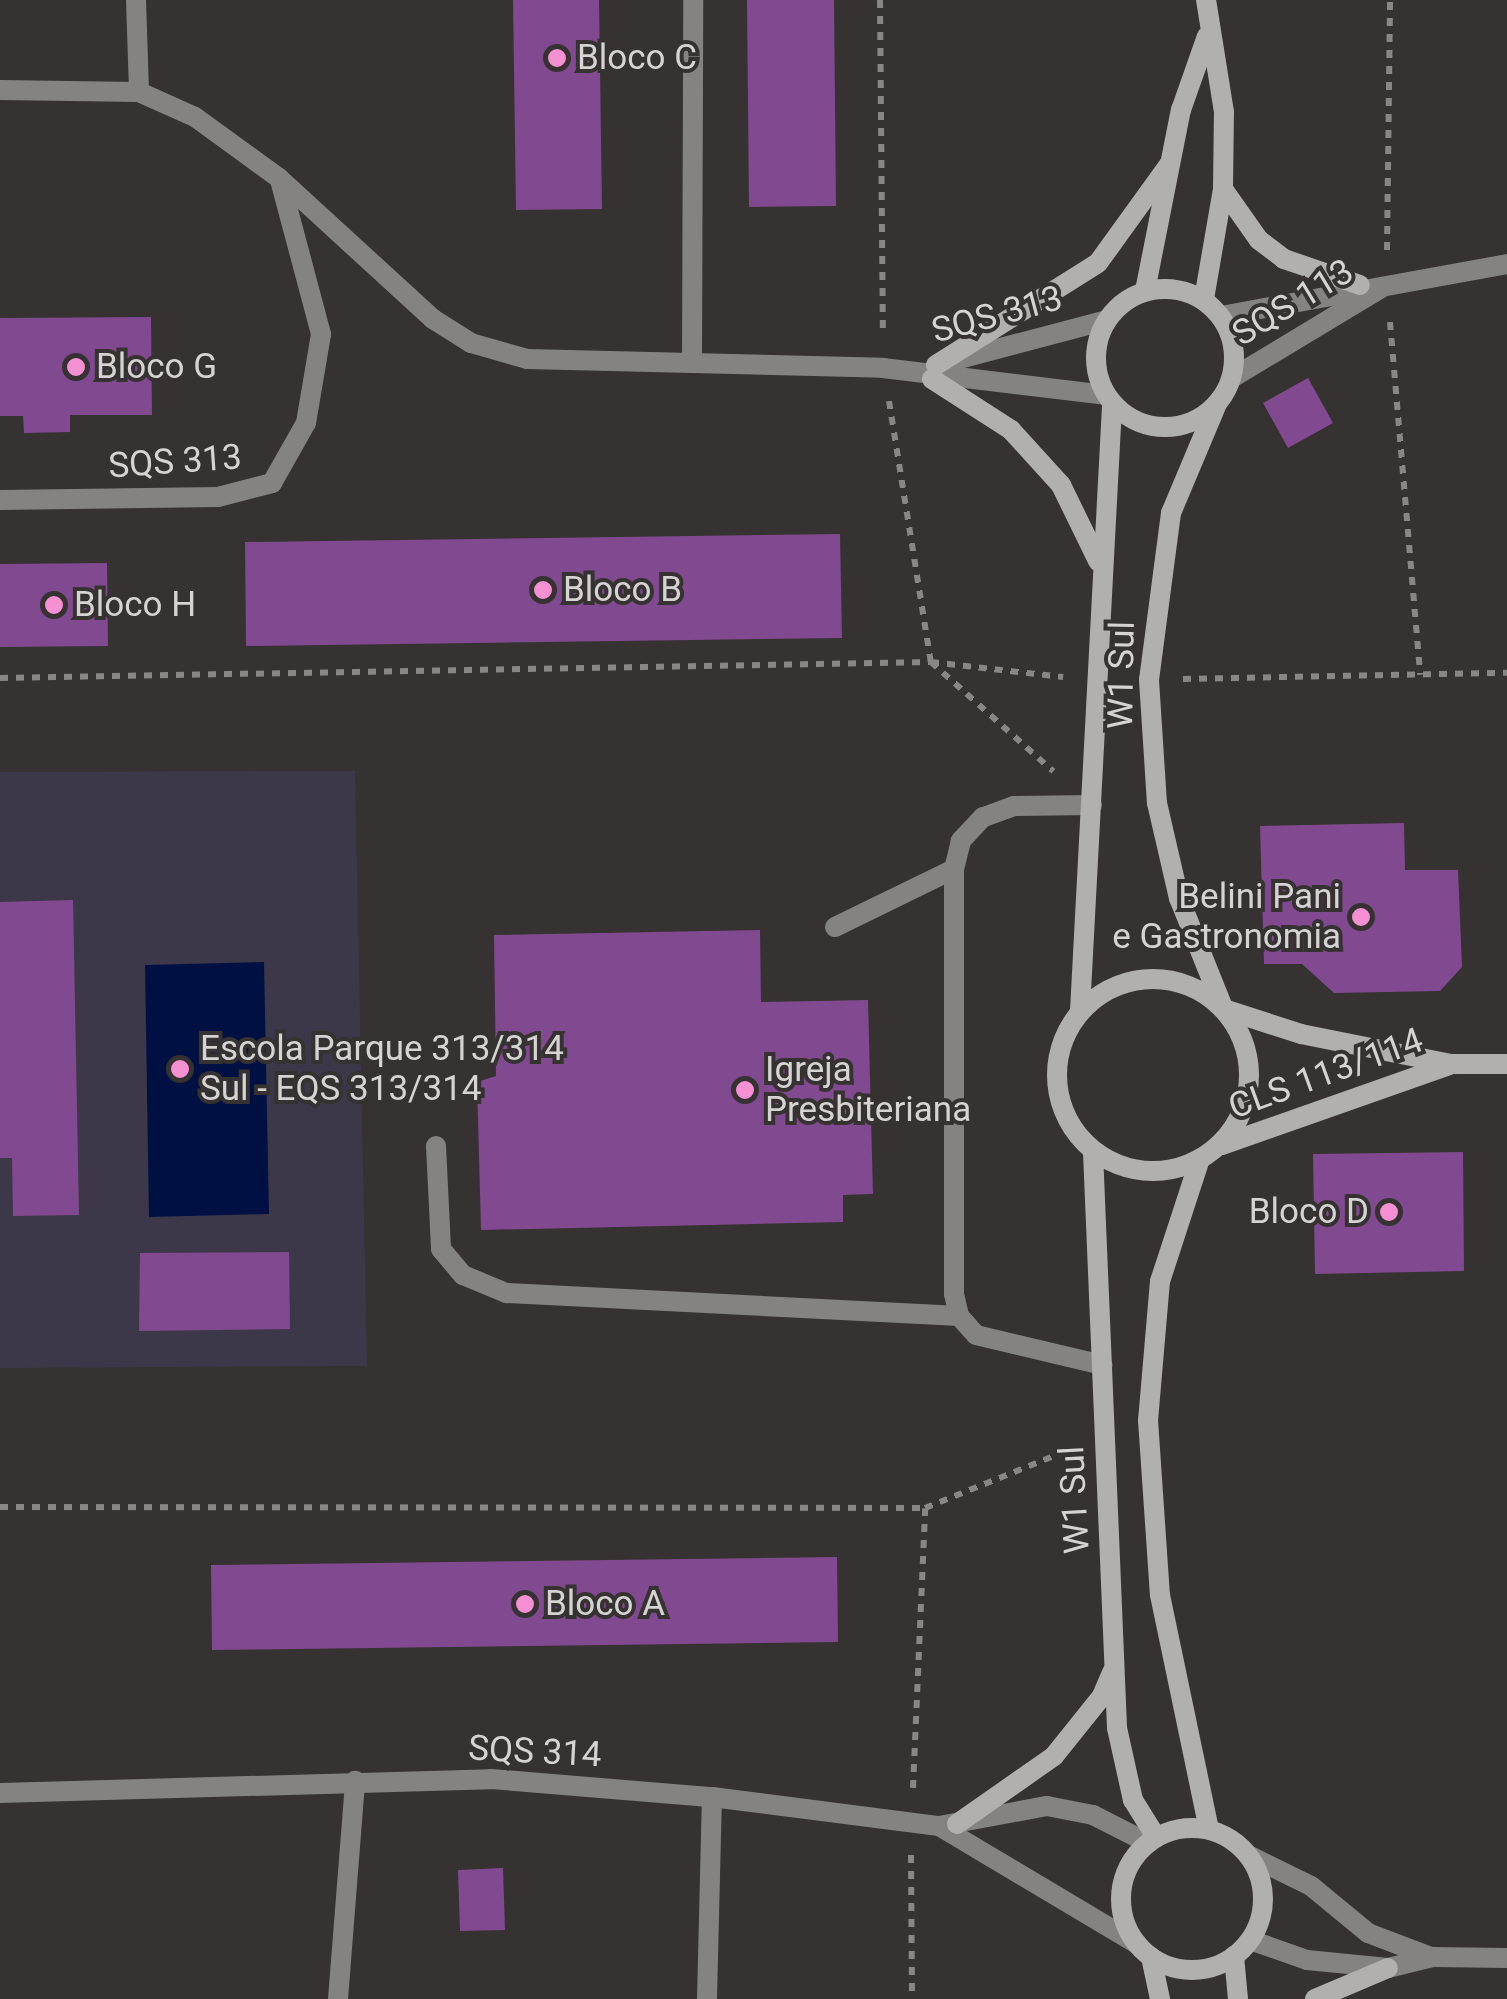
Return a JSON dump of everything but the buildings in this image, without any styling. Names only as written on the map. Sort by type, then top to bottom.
[{"type":"street","points":[[136,0],[138,92]]},
{"type":"street","points":[[692,363],[694,0]]},
{"type":"street","points":[[1204,299],[1223,189],[1224,112],[1207,36],[1206,0]]},
{"type":"street","points":[[1144,291],[1189,78],[1207,36]]},
{"type":"street","name":"SQS 313","points":[[0,90],[138,92],[195,117],[279,178],[420,308],[471,343],[527,358],[934,372],[1108,400]]},
{"type":"street","points":[[1099,564],[1061,485],[1012,430],[934,372],[1098,262],[1170,163]]},
{"type":"street","name":"SQS 313","points":[[0,500],[218,497],[272,483],[306,424],[322,334],[279,178]]},
{"type":"street","points":[[1223,189],[1259,240],[1284,259],[1360,286]]},
{"type":"street","name":"SQS 113","points":[[1222,316],[1360,286],[1507,264]]},
{"type":"street","name":"SQS 113","points":[[1232,378],[1387,284]]},
{"type":"street","points":[[1173,288],[1204,299],[1222,316],[1234,346],[1232,378],[1216,406],[1184,427],[1144,426],[1108,400],[1094,357],[1106,320],[1144,291],[1173,288]]},
{"type":"street","name":"SQS 313","points":[[934,372],[1106,320]]},
{"type":"street","name":"W1 Sul","points":[[1080,1011],[1108,400]]},
{"type":"street","name":"W1 Sul","points":[[1216,406],[1170,513],[1149,680],[1162,822],[1180,898],[1225,1008]]},
{"type":"street","points":[[1092,805],[1014,806],[983,818],[962,841],[954,869],[958,1316],[976,1335],[1102,1365]]},
{"type":"street","points":[[835,928],[954,869]]},
{"type":"street","points":[[1150,978],[1188,984],[1225,1008],[1249,1054],[1247,1103],[1222,1145],[1200,1162],[1163,1173],[1126,1169],[1092,1152],[1068,1122],[1056,1084],[1061,1046],[1080,1011],[1112,987],[1150,978]]},
{"type":"street","name":"CLS 113/114","points":[[1225,1008],[1301,1034],[1451,1064],[1507,1064]]},
{"type":"street","name":"CLS 113/114","points":[[1222,1145],[1451,1064]]},
{"type":"street","points":[[436,1146],[441,1248],[463,1276],[506,1293],[958,1316]]},
{"type":"street","name":"W1 Sul","points":[[1092,1152],[1122,1761],[1133,1800],[1152,1840]]},
{"type":"street","points":[[1200,1162],[1160,1281],[1148,1420],[1160,1595],[1209,1829]]},
{"type":"street","points":[[948,1825],[1054,1756],[1102,1696],[1115,1666]]},
{"type":"street","name":"SQS 314","points":[[0,1793],[491,1779],[712,1797],[948,1825],[1047,1806],[1093,1815],[1152,1840]]},
{"type":"street","points":[[338,1999],[355,1782]]},
{"type":"street","points":[[707,1999],[712,1797]]},
{"type":"street","name":"SQS 314","points":[[948,1825],[1144,1951]]},
{"type":"street","points":[[1160,1999],[1144,1951],[1121,1903],[1133,1860],[1152,1840],[1209,1829],[1250,1856],[1310,1886],[1368,1933],[1433,1957]]},
{"type":"street","points":[[1144,1951],[1193,1970],[1234,1956],[1250,1940],[1264,1898],[1250,1856]]},
{"type":"street","points":[[1250,1940],[1307,1960],[1388,1968]]},
{"type":"street","points":[[1234,1956],[1238,1999]]},
{"type":"street","points":[[1314,1999],[1388,1968],[1433,1957],[1507,1958]]},
{"type":"path","points":[[880,0],[893,370],[931,662],[1092,805]]},
{"type":"path","points":[[1390,0],[1387,284],[1420,674]]},
{"type":"path","points":[[0,678],[931,662],[1096,680]]},
{"type":"path","points":[[1149,680],[1507,673]]},
{"type":"path","points":[[0,1507],[926,1508],[1104,1436]]},
{"type":"path","points":[[912,1999],[911,1820],[926,1508]]},
{"type":"shaded area","name":"Escola Parque 313/314 Sul - EQS 313/314","points":[[355,771],[367,1366],[0,1368],[0,772]]},
{"type":"shaded area","points":[[264,962],[269,1214],[149,1217],[145,965]]},
{"type":"place","name":"Bloco C","points":[[557,58]]},
{"type":"place","name":"Bloco G","points":[[76,367]]},
{"type":"place","name":"Bloco B","points":[[543,590]]},
{"type":"place","name":"Bloco H","points":[[54,605]]},
{"type":"place","name":"Belini Pani e Gastronomia","points":[[1361,917]]},
{"type":"place","name":"Escola Parque 313/314 Sul - EQS 313/314","points":[[180,1069]]},
{"type":"place","name":"Igreja Presbiteriana","points":[[745,1090]]},
{"type":"place","name":"Bloco D","points":[[1389,1212]]},
{"type":"place","name":"Bloco A","points":[[525,1604]]}]
